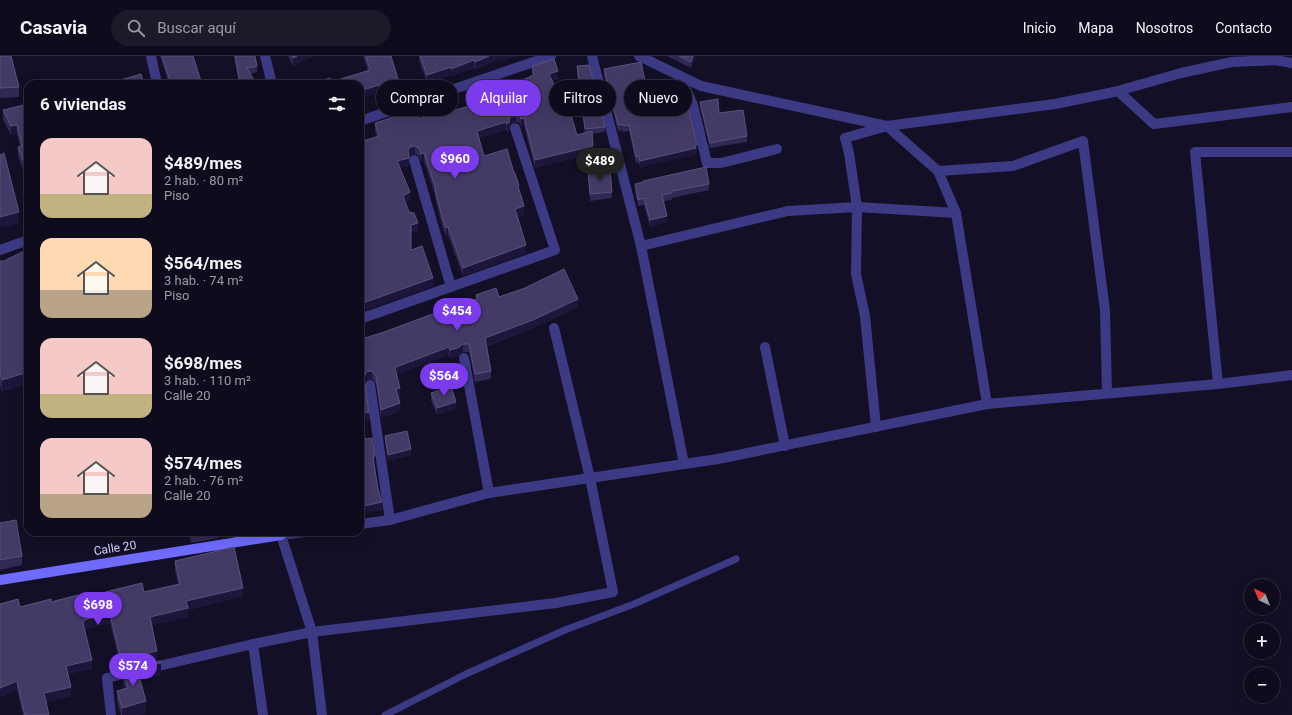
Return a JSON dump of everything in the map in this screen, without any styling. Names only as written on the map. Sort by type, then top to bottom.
[{"type":"main road","name":"Calle 20","points":[[0,580],[269,536]]},
{"type":"street","points":[[151,56],[156,80]]},
{"type":"street","points":[[265,56],[271,80]]},
{"type":"street","points":[[364,120],[551,56]]},
{"type":"street","points":[[592,56],[641,246],[684,464]]},
{"type":"street","points":[[639,56],[701,86],[887,126],[938,171],[956,213],[987,404]]},
{"type":"street","points":[[876,427],[865,316],[856,274],[857,207],[849,153],[845,138],[887,126],[1055,104],[1118,91],[1181,73],[1232,62],[1275,60],[1292,63]]},
{"type":"street","points":[[680,76],[693,105],[706,163],[721,164],[777,149]]},
{"type":"street","points":[[1118,91],[1154,124],[1292,108]]},
{"type":"street","points":[[364,318],[555,250],[515,128]]},
{"type":"street","points":[[938,171],[1013,166],[1083,142],[1105,310],[1107,393]]},
{"type":"street","points":[[1218,384],[1195,152],[1292,152]]},
{"type":"street","points":[[414,160],[451,287]]},
{"type":"street","points":[[641,246],[788,211],[857,207],[956,213]]},
{"type":"street","points":[[0,250],[24,241]]},
{"type":"street","points":[[111,715],[106,678],[312,632],[556,603],[613,592],[590,478],[554,328]]},
{"type":"street","points":[[765,347],[785,446]]},
{"type":"street","points":[[464,358],[489,492]]},
{"type":"street","points":[[364,523],[390,520],[489,492],[718,459],[987,404],[1218,384],[1292,375]]},
{"type":"street","points":[[370,385],[390,520]]},
{"type":"street","points":[[282,536],[312,632],[322,715]]},
{"type":"street","points":[[253,644],[263,715]]},
{"type":"lane","points":[[385,715],[466,674],[564,630],[634,604],[736,559]]},
{"type":"building","points":[[0,56],[11,56],[19,87],[0,88]]},
{"type":"building","points":[[162,56],[193,56],[201,80],[170,80]]},
{"type":"building","points":[[235,56],[255,56],[257,66],[247,68],[254,80],[239,80]]},
{"type":"building","points":[[366,56],[391,56],[398,79],[376,80],[376,86],[364,90],[364,80],[338,80],[370,70]]},
{"type":"building","points":[[420,56],[489,56],[475,62],[474,60],[451,69],[451,67],[427,75]]},
{"type":"building","points":[[679,56],[693,56],[691,62]]},
{"type":"building","points":[[554,59],[558,71],[549,74],[552,80],[549,80],[549,116],[571,116],[577,135],[592,131],[593,146],[535,160],[524,118],[521,119],[520,116],[541,116],[541,80],[522,80],[534,75],[532,66]]},
{"type":"building","points":[[641,62],[645,80],[624,80],[624,116],[690,116],[697,145],[695,145],[696,148],[640,161],[639,156],[636,157],[629,125],[618,125],[616,116],[616,80],[607,80],[604,69]]},
{"type":"building","points":[[589,65],[593,80],[579,80],[577,66]]},
{"type":"building","points":[[141,74],[143,80],[121,80]]},
{"type":"building","points":[[718,99],[719,113],[743,110],[747,136],[710,143],[700,102]]},
{"type":"building","points":[[24,105],[24,163],[18,147],[22,146],[17,125],[11,126],[3,110]]},
{"type":"building","points":[[466,107],[466,116],[510,116],[509,123],[507,124],[506,122],[477,131],[484,156],[507,149],[524,206],[515,209],[526,245],[463,268],[448,227],[446,228],[442,217],[436,189],[424,153],[421,154],[419,148],[415,146],[410,147],[408,150],[409,158],[397,161],[410,192],[403,196],[409,212],[414,213],[418,223],[411,225],[411,250],[422,246],[433,278],[364,303],[364,141],[379,136],[375,123],[397,116],[418,116],[419,119],[429,116],[458,116],[458,109]]},
{"type":"building","points":[[583,116],[602,116],[605,127],[585,129]]},
{"type":"building","points":[[4,153],[19,212],[0,217],[0,155]]},
{"type":"building","points":[[706,167],[709,184],[672,191],[672,193],[662,195],[667,216],[650,220],[644,198],[638,200],[635,184]]},
{"type":"building","points":[[610,169],[612,192],[590,194],[588,171]]},
{"type":"building","points":[[24,251],[24,373],[2,380],[0,374],[0,261],[4,261]]},
{"type":"building","points":[[564,269],[578,299],[533,320],[485,338],[491,371],[475,374],[469,344],[463,344],[458,348],[450,350],[449,347],[396,367],[400,388],[396,389],[400,403],[381,410],[376,376],[372,371],[366,372],[364,378],[364,338],[477,299],[476,295],[496,288],[499,297],[525,288]]},
{"type":"building","points":[[364,378],[369,412],[364,413]]},
{"type":"building","points":[[451,386],[456,402],[437,408],[431,393]]},
{"type":"building","points":[[407,431],[411,449],[388,455],[385,436]]},
{"type":"building","points":[[372,438],[375,456],[373,457],[378,489],[382,502],[364,506],[364,439]]},
{"type":"building","points":[[16,520],[22,556],[0,560],[0,523]]},
{"type":"building","points":[[234,547],[243,588],[186,601],[188,608],[150,617],[157,651],[121,659],[110,614],[84,620],[83,623],[92,660],[66,666],[71,687],[44,693],[49,715],[25,715],[17,681],[0,688],[0,604],[18,599],[20,607],[51,599],[51,602],[78,595],[80,604],[106,597],[105,592],[142,583],[144,592],[180,584],[175,561]]},
{"type":"building","points":[[160,661],[161,663],[137,669],[146,701],[122,708],[117,691],[128,688],[123,669]]}]
